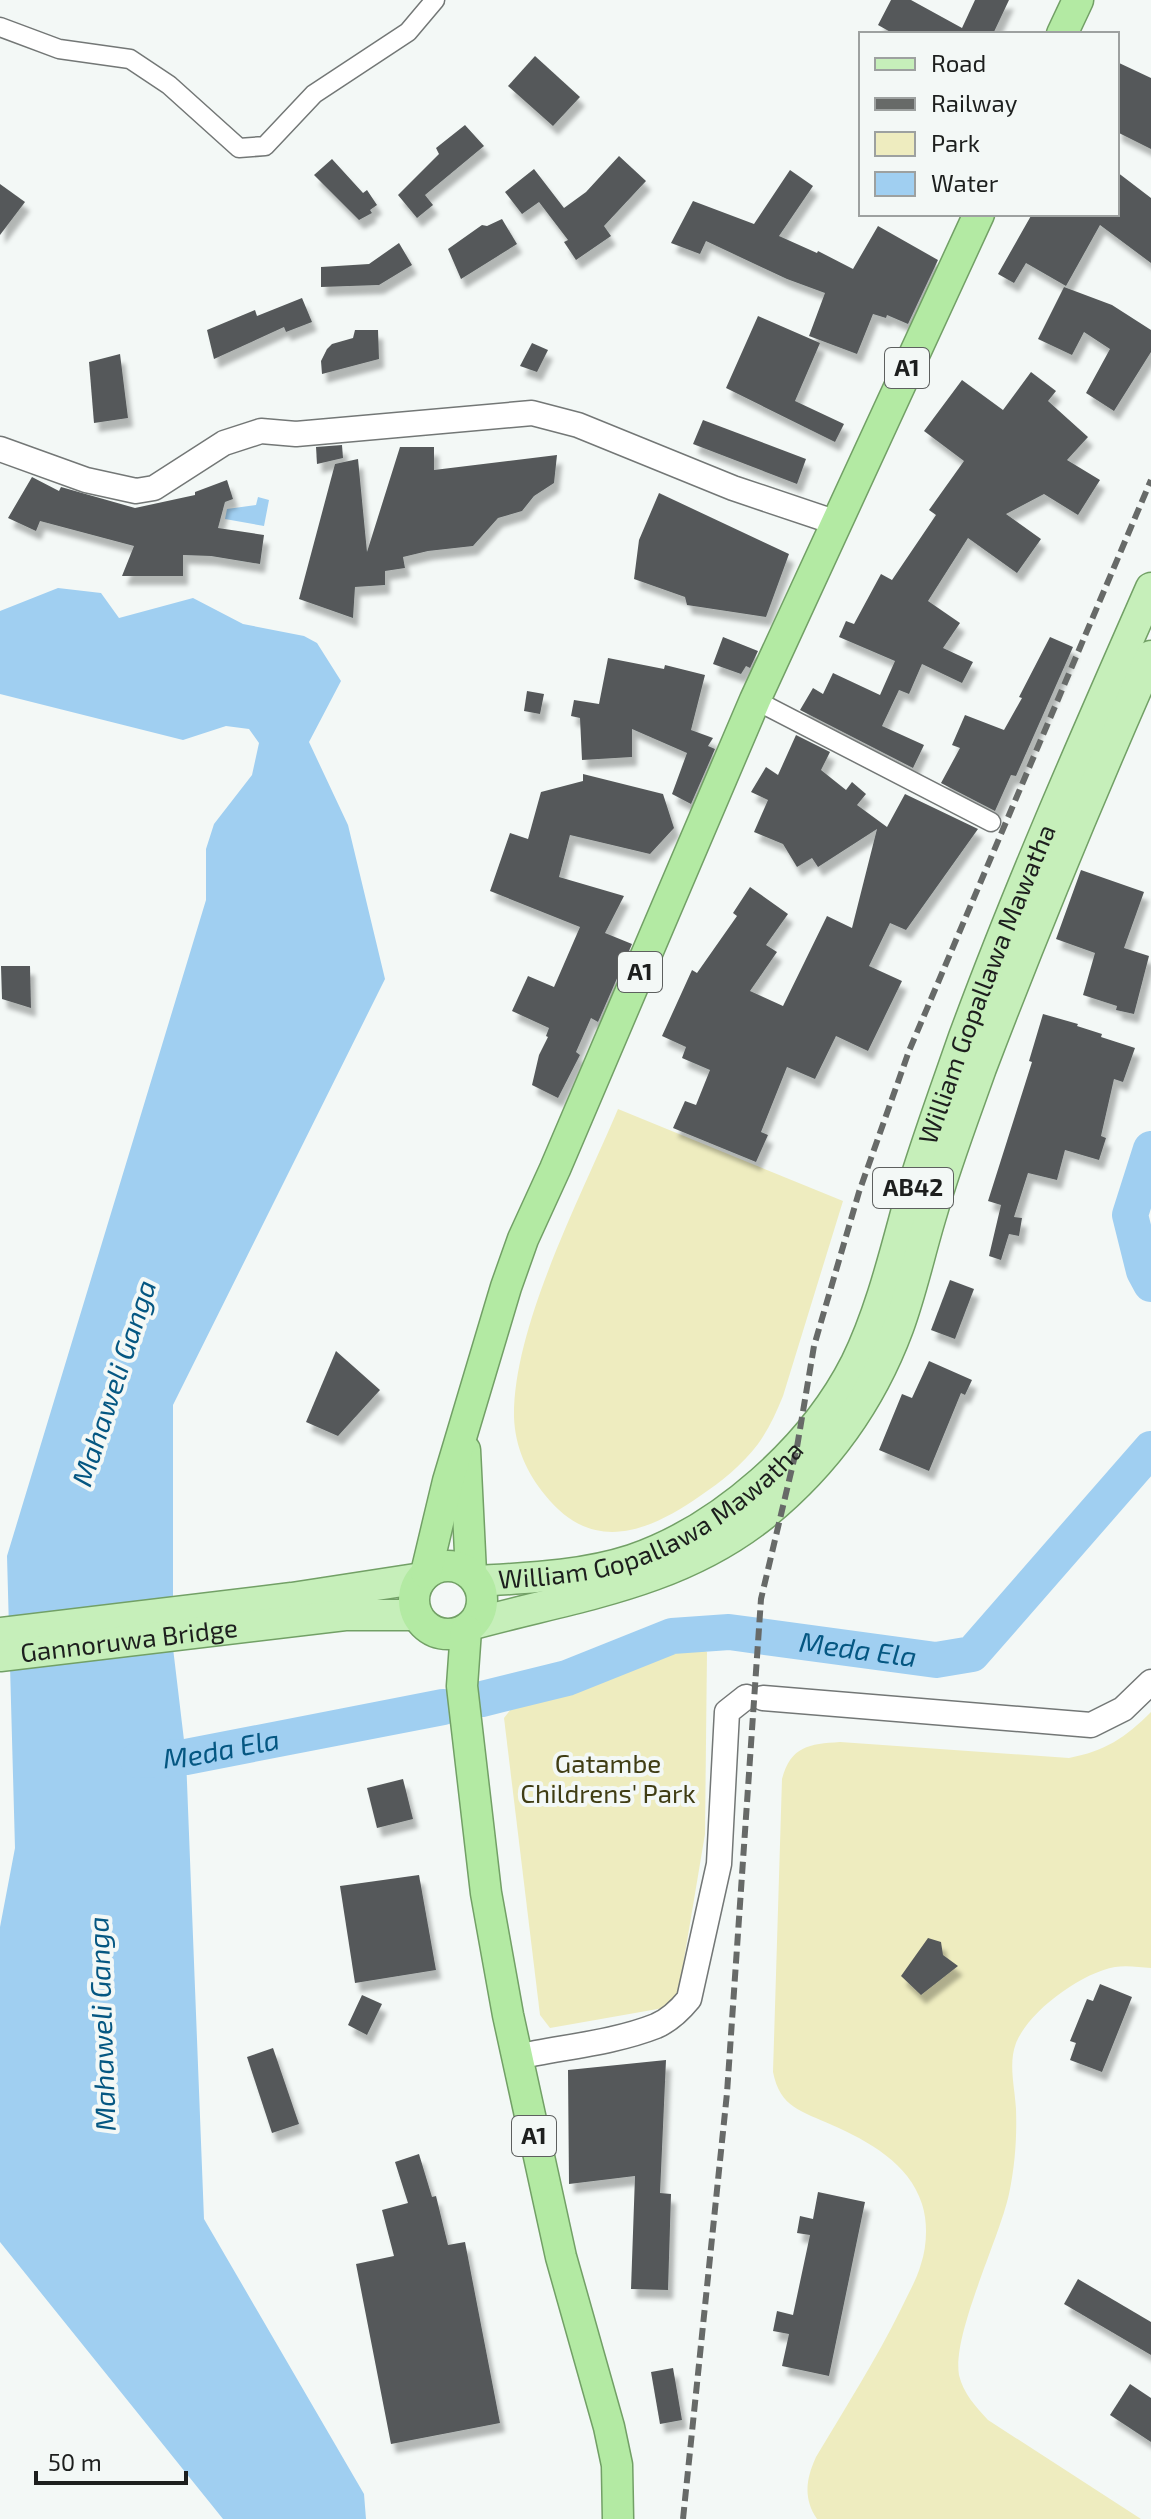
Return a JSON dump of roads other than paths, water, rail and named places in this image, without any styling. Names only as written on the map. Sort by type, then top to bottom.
[{"type":"highway","points":[[1063,32],[1078,0]]},
{"type":"highway","name":"A1","points":[[424,1576],[485,1352],[523,1239],[755,700],[978,216]]},
{"type":"highway","name":"A1","points":[[464,1428],[474,1577]]},
{"type":"highway","points":[[449,1565],[461,1567],[474,1577],[483,1596],[481,1611],[469,1627],[453,1634],[441,1634],[423,1622],[414,1603],[415,1589],[424,1576],[437,1567],[449,1565]]},
{"type":"highway","name":"A1","points":[[423,1622],[462,1686]]},
{"type":"highway","name":"A1","points":[[469,1627],[462,1686],[486,1893],[517,2057],[561,2257],[609,2427],[617,2465],[618,2519]]},
{"type":"main road","name":"William Gopallawa Mawatha","points":[[474,1577],[523,1579],[593,1570],[665,1547],[706,1524],[744,1496],[797,1447],[823,1417],[857,1362],[969,1024],[1005,931],[1151,588]]},
{"type":"main road","name":"William Gopallawa Mawatha","points":[[469,1627],[634,1584],[716,1548],[785,1496],[832,1448],[852,1421],[882,1368],[898,1327],[951,1148],[1016,976],[1151,656]]},
{"type":"main road","points":[[259,1613],[424,1576]]},
{"type":"main road","points":[[259,1613],[345,1615],[423,1622]]},
{"type":"main road","name":"Gannoruwa Bridge","points":[[0,1633],[259,1613]]},
{"type":"main road","name":"Gannoruwa Bridge","points":[[0,1656],[259,1613]]},
{"type":"street","points":[[0,27],[59,49],[130,59],[169,85],[239,148],[265,146],[314,94],[408,32],[435,0]]},
{"type":"street","points":[[0,449],[86,480],[136,491],[154,488],[224,443],[261,431],[296,434],[532,413],[578,425],[733,488],[837,523]]},
{"type":"street","points":[[755,700],[991,822]]},
{"type":"street","points":[[517,2057],[625,2035],[658,2025],[678,2012],[689,1999],[719,1864],[727,1712],[754,1697],[1091,1725],[1123,1709],[1151,1682]]},
{"type":"water","points":[[258,497],[269,500],[264,526],[225,519],[227,509],[256,505]]},
{"type":"water","name":"Mahaweli Ganga","points":[[58,588],[101,593],[119,618],[193,598],[243,624],[304,636],[317,643],[341,681],[309,742],[348,825],[385,979],[173,1405],[173,1648],[186,1757],[204,2219],[364,2494],[366,2519],[223,2519],[0,2242],[0,1927],[15,1848],[7,1556],[206,900],[206,849],[214,824],[252,775],[259,743],[249,729],[226,726],[183,740],[0,694],[0,611]]},
{"type":"waterway","name":"Meda Ela","points":[[1151,1149],[1130,1215],[1144,1271],[1151,1284]]},
{"type":"waterway","name":"Meda Ela","points":[[482,1699],[567,1678],[672,1636],[729,1632],[936,1660],[972,1654],[1151,1449]]},
{"type":"waterway","name":"Meda Ela","points":[[138,1760],[186,1757],[443,1707]]},
{"type":"railway","points":[[683,2519],[727,2093],[761,1599],[797,1447],[814,1346],[859,1192],[909,1051],[1151,480]]},
{"type":"park label","name":"Gatambe Childrens' Park","points":[[608,1779]]}]
